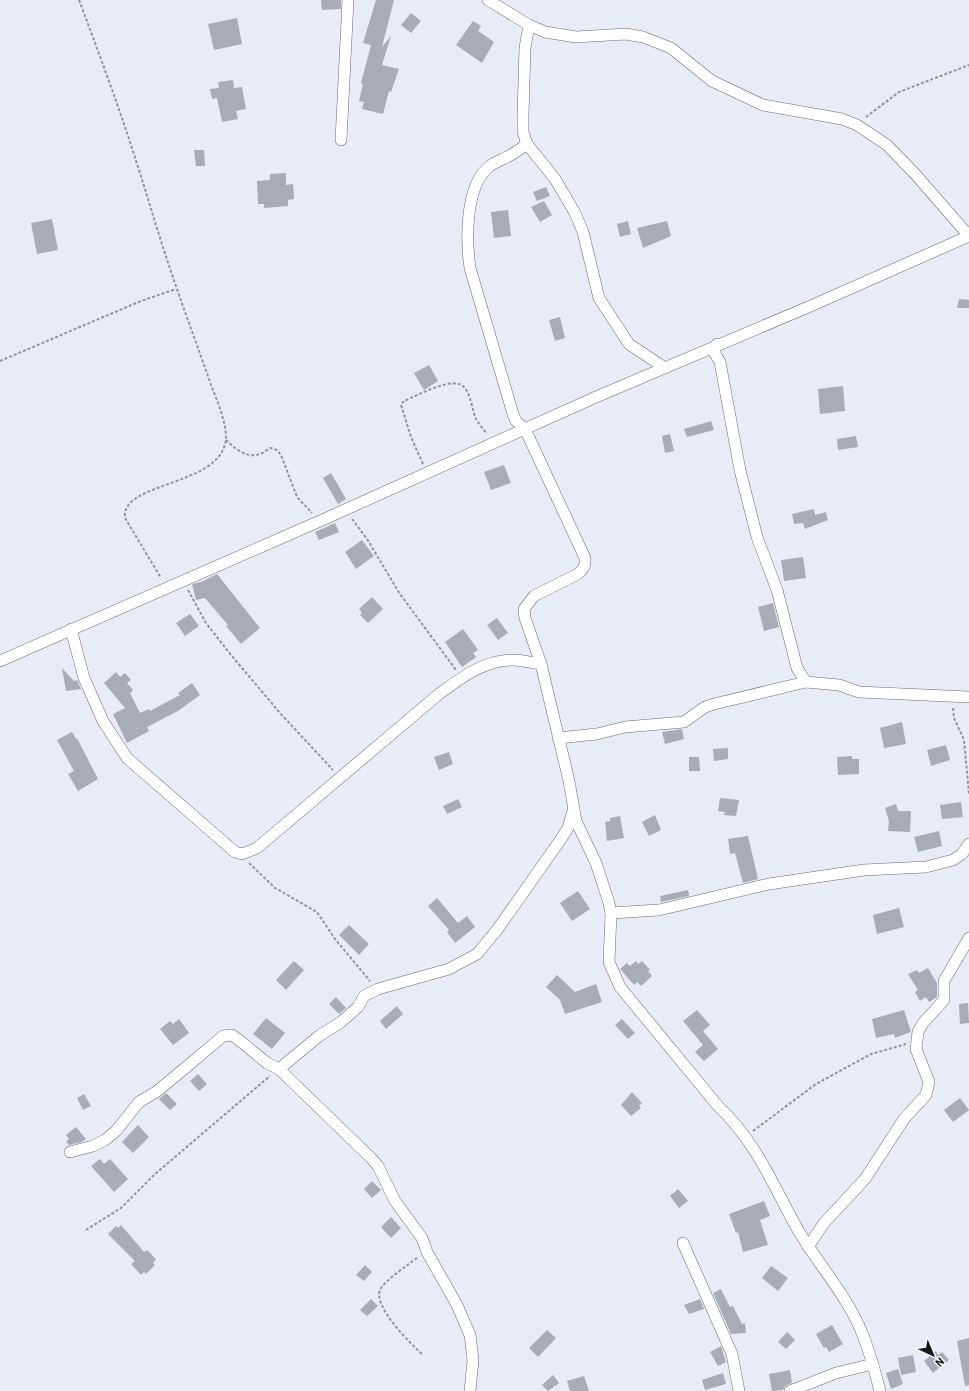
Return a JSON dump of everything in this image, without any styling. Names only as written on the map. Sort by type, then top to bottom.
[{"type":"street","points":[[341,140],[348,0]]},
{"type":"street","points":[[0,661],[183,580],[320,522],[427,472],[596,397],[717,344],[813,305],[969,236],[916,175],[887,145],[857,125],[842,119],[763,105],[712,81],[671,48],[643,37],[626,34],[576,37],[545,32],[529,25],[488,0]]},
{"type":"street","points":[[529,25],[525,48],[522,115],[527,144],[555,179],[575,213],[583,232],[599,298],[628,344],[665,368]]},
{"type":"street","points":[[527,144],[507,157],[490,165],[484,171],[474,191],[468,224],[470,268],[508,399],[516,421],[525,429],[571,527],[586,564],[584,569],[578,574],[534,596],[524,609],[525,618],[541,664],[574,808],[581,832],[605,885],[611,913],[609,962],[620,987],[718,1106],[736,1123],[773,1179],[808,1246],[853,1314],[862,1333],[881,1391]]},
{"type":"street","points":[[717,344],[714,352],[720,362],[740,470],[757,537],[777,590],[798,668],[806,682]]},
{"type":"street","points":[[72,629],[84,678],[103,720],[127,758],[235,852],[242,854],[257,848],[439,694],[463,677],[478,669],[503,661],[513,660],[541,664]]},
{"type":"street","points":[[558,738],[597,734],[625,727],[684,722],[705,707],[714,704],[806,682],[839,685],[859,692],[952,698],[969,697]]},
{"type":"street","points":[[279,1069],[319,1036],[341,1022],[358,1006],[364,996],[378,989],[449,969],[477,954],[501,924],[561,839],[568,828],[574,808]]},
{"type":"street","points":[[611,913],[659,910],[761,886],[864,870],[926,867],[953,860],[962,854],[969,844]]},
{"type":"street","points":[[808,1246],[820,1229],[876,1164],[904,1119],[926,1095],[928,1082],[916,1049],[918,1032],[923,1023],[944,1000],[944,981],[969,938]]},
{"type":"street","points":[[70,1152],[93,1146],[105,1140],[116,1131],[139,1102],[156,1092],[184,1070],[222,1036],[232,1035],[267,1063],[279,1069],[378,1166],[395,1201],[422,1238],[427,1252],[457,1305],[470,1335],[473,1360],[470,1391]]},
{"type":"street","points":[[684,1243],[732,1354],[739,1391]]},
{"type":"street","points":[[790,1391],[836,1373],[873,1364]]},
{"type":"path","points":[[79,0],[128,136],[176,288],[217,400],[225,439],[220,453],[203,470],[138,496],[127,505],[124,511],[125,518],[166,588]]},
{"type":"path","points":[[857,125],[899,92],[969,65]]},
{"type":"path","points":[[0,361],[141,301],[176,288]]},
{"type":"path","points":[[427,472],[411,437],[401,405],[404,401],[454,382],[459,384],[465,387],[476,420],[493,444]]},
{"type":"path","points":[[225,439],[234,448],[245,453],[259,455],[272,448],[277,450],[281,455],[297,497],[320,522]]},
{"type":"path","points":[[346,510],[367,539],[400,594],[463,677]]},
{"type":"path","points":[[183,580],[206,623],[231,655],[280,713],[341,778]]},
{"type":"path","points":[[952,698],[954,718],[964,740],[969,794]]},
{"type":"path","points":[[242,854],[248,863],[275,888],[317,912],[335,939],[378,989]]},
{"type":"path","points":[[746,1137],[816,1084],[871,1054],[917,1040]]},
{"type":"path","points":[[86,1230],[121,1208],[155,1174],[279,1069]]},
{"type":"path","points":[[423,1355],[400,1333],[379,1297],[380,1290],[386,1283],[427,1252]]},
{"type":"building","points":[[321,0],[341,0],[341,9],[322,10]]},
{"type":"building","points":[[376,0],[394,0],[382,47],[391,36],[382,65],[399,69],[391,92],[389,91],[383,114],[362,109],[364,102],[359,101],[363,84],[361,83],[371,45],[363,43]]},
{"type":"building","points":[[411,13],[421,21],[411,33],[401,25]]},
{"type":"building","points":[[237,18],[242,44],[214,50],[208,24]]},
{"type":"building","points":[[473,21],[481,26],[478,31],[494,42],[482,63],[456,45]]},
{"type":"building","points":[[233,80],[234,88],[242,87],[246,109],[236,111],[238,119],[222,122],[217,98],[212,99],[210,89],[219,88],[218,82]]},
{"type":"building","points":[[194,150],[204,150],[205,166],[196,166]]},
{"type":"building","points":[[286,173],[286,185],[293,184],[294,199],[288,200],[288,206],[264,208],[264,204],[258,204],[257,181],[270,180],[270,174]]},
{"type":"building","points":[[546,187],[550,196],[537,201],[533,192]]},
{"type":"building","points":[[544,201],[552,215],[540,222],[531,207]]},
{"type":"building","points":[[508,210],[511,236],[494,238],[491,212]]},
{"type":"building","points":[[52,219],[58,250],[37,254],[31,223]]},
{"type":"building","points":[[628,221],[631,234],[620,237],[617,224]]},
{"type":"building","points":[[667,221],[671,236],[643,248],[637,228]]},
{"type":"building","points":[[959,299],[969,300],[969,308],[957,308]]},
{"type":"building","points":[[560,317],[565,338],[555,341],[549,320]]},
{"type":"building","points":[[429,365],[438,381],[424,390],[414,373]]},
{"type":"building","points":[[843,386],[845,411],[820,414],[818,389]]},
{"type":"building","points":[[711,421],[714,430],[687,437],[684,429]]},
{"type":"building","points":[[670,434],[674,451],[665,453],[662,436]]},
{"type":"building","points":[[856,436],[858,447],[838,450],[837,439]]},
{"type":"building","points":[[504,465],[511,483],[491,490],[484,472]]},
{"type":"building","points":[[331,473],[346,499],[338,504],[323,478]]},
{"type":"building","points":[[814,509],[815,515],[826,512],[828,520],[805,529],[803,523],[794,524],[792,514]]},
{"type":"building","points":[[335,523],[339,532],[319,540],[315,532]]},
{"type":"building","points":[[362,540],[374,556],[356,569],[345,552]]},
{"type":"building","points":[[803,557],[806,578],[784,581],[781,560]]},
{"type":"building","points":[[217,574],[260,628],[241,644],[226,626],[228,625],[205,598],[196,600],[192,584],[201,582]]},
{"type":"building","points":[[372,597],[383,609],[368,623],[360,615],[362,613],[359,609]]},
{"type":"building","points":[[773,603],[779,627],[764,631],[758,607]]},
{"type":"building","points":[[190,614],[199,626],[185,636],[176,623]]},
{"type":"building","points":[[497,618],[508,633],[498,640],[487,625]]},
{"type":"building","points":[[463,629],[478,650],[473,653],[476,657],[462,667],[445,642]]},
{"type":"building","points":[[62,668],[74,681],[77,680],[81,689],[66,691]]},
{"type":"building","points":[[116,672],[120,677],[125,673],[131,680],[127,683],[133,690],[130,693],[140,713],[149,709],[150,711],[180,695],[178,693],[192,683],[200,695],[178,711],[147,727],[149,731],[127,743],[113,714],[125,708],[104,683]]},
{"type":"building","points":[[902,722],[906,744],[884,748],[880,728]]},
{"type":"building","points":[[682,729],[684,739],[665,744],[662,732]]},
{"type":"building","points":[[72,732],[76,739],[77,738],[98,779],[78,791],[68,774],[74,771],[57,740]]},
{"type":"building","points":[[946,745],[950,760],[931,766],[927,750]]},
{"type":"building","points":[[728,748],[728,759],[714,761],[713,749]]},
{"type":"building","points":[[449,752],[453,764],[439,770],[434,757]]},
{"type":"building","points":[[852,756],[852,759],[859,759],[859,774],[838,775],[837,757]]},
{"type":"building","points":[[689,757],[699,757],[700,771],[689,771]]},
{"type":"building","points":[[720,798],[739,800],[736,816],[724,815],[725,812],[718,811]]},
{"type":"building","points":[[458,799],[462,807],[447,814],[443,806]]},
{"type":"building","points":[[961,802],[963,817],[942,819],[940,805]]},
{"type":"building","points":[[896,804],[898,811],[911,811],[910,832],[888,831],[889,821],[885,808]]},
{"type":"building","points":[[655,815],[661,830],[649,836],[642,822]]},
{"type":"building","points":[[620,816],[624,838],[607,841],[605,822],[610,821],[610,818]]},
{"type":"building","points":[[939,831],[942,846],[918,852],[914,837]]},
{"type":"building","points":[[748,836],[758,879],[743,883],[735,853],[730,854],[728,839]]},
{"type":"building","points":[[688,890],[689,896],[661,902],[660,896]]},
{"type":"building","points":[[578,891],[590,909],[572,921],[560,903]]},
{"type":"building","points":[[437,898],[458,923],[467,916],[475,927],[455,943],[447,932],[449,930],[428,906]]},
{"type":"building","points":[[899,908],[904,927],[877,934],[873,915]]},
{"type":"building","points":[[349,925],[369,944],[359,955],[339,935]]},
{"type":"building","points":[[294,961],[304,970],[286,990],[276,980]]},
{"type":"building","points":[[636,961],[638,964],[642,961],[650,970],[648,971],[652,976],[641,986],[637,982],[634,985],[620,969],[627,963],[630,966]]},
{"type":"building","points":[[928,968],[937,983],[937,997],[929,1002],[926,997],[920,1001],[915,992],[918,990],[908,974],[917,970],[919,973]]},
{"type":"building","points":[[557,975],[575,992],[596,984],[602,1002],[565,1014],[560,1000],[546,987]]},
{"type":"building","points":[[336,997],[346,1008],[339,1014],[329,1004]]},
{"type":"building","points":[[968,1003],[969,1023],[960,1024],[959,1004]]},
{"type":"building","points":[[397,1006],[403,1014],[386,1029],[380,1021]]},
{"type":"building","points":[[697,1010],[710,1025],[703,1031],[718,1049],[704,1061],[695,1052],[703,1045],[683,1021]]},
{"type":"building","points":[[904,1010],[911,1032],[895,1038],[894,1034],[876,1038],[872,1019]]},
{"type":"building","points":[[266,1018],[285,1033],[272,1049],[253,1034]]},
{"type":"building","points":[[179,1019],[189,1033],[173,1045],[160,1029],[170,1021],[173,1024]]},
{"type":"building","points":[[622,1019],[635,1033],[628,1039],[615,1025]]},
{"type":"building","points":[[198,1074],[207,1084],[199,1091],[190,1081]]},
{"type":"building","points":[[632,1092],[642,1103],[639,1106],[641,1108],[631,1116],[621,1105]]},
{"type":"building","points":[[166,1093],[177,1104],[170,1110],[159,1099]]},
{"type":"building","points":[[84,1094],[91,1106],[83,1110],[77,1098]]},
{"type":"building","points":[[960,1098],[969,1110],[953,1122],[944,1110]]},
{"type":"building","points":[[138,1125],[149,1137],[133,1153],[122,1142]]},
{"type":"building","points":[[76,1127],[86,1139],[82,1142],[69,1145],[66,1142],[69,1139],[66,1135]]},
{"type":"building","points":[[100,1159],[104,1164],[110,1159],[128,1179],[114,1192],[91,1166]]},
{"type":"building","points":[[372,1181],[381,1190],[372,1198],[364,1189]]},
{"type":"building","points":[[678,1189],[688,1201],[679,1208],[670,1196]]},
{"type":"building","points":[[764,1201],[770,1216],[760,1220],[768,1245],[743,1252],[738,1232],[736,1233],[729,1214]]},
{"type":"building","points":[[391,1217],[401,1228],[391,1238],[381,1227]]},
{"type":"building","points":[[121,1225],[144,1252],[147,1250],[156,1259],[153,1263],[155,1265],[146,1274],[144,1272],[141,1275],[131,1264],[135,1261],[108,1234],[116,1226],[118,1228]]},
{"type":"building","points":[[365,1265],[372,1272],[364,1281],[356,1275]]},
{"type":"building","points":[[771,1266],[788,1278],[778,1291],[762,1278]]},
{"type":"building","points":[[721,1289],[730,1307],[733,1306],[742,1324],[745,1323],[746,1333],[731,1334],[713,1293]]},
{"type":"building","points":[[371,1299],[378,1306],[367,1316],[360,1310]]},
{"type":"building","points":[[700,1299],[704,1309],[689,1314],[684,1305]]},
{"type":"building","points":[[832,1325],[843,1344],[829,1352],[826,1347],[824,1348],[816,1334]]},
{"type":"building","points":[[547,1330],[556,1338],[538,1357],[529,1348]]},
{"type":"building","points":[[787,1332],[795,1340],[786,1349],[778,1342]]},
{"type":"building","points":[[969,1338],[969,1385],[965,1386],[957,1341]]},
{"type":"building","points":[[721,1346],[726,1362],[718,1366],[710,1352]]},
{"type":"building","points":[[936,1351],[938,1355],[942,1352],[949,1360],[933,1373],[924,1361]]},
{"type":"building","points":[[913,1355],[916,1372],[901,1375],[898,1358]]},
{"type":"building","points":[[898,1369],[903,1384],[891,1389],[886,1373]]},
{"type":"building","points":[[790,1370],[792,1383],[785,1386],[783,1390],[772,1391],[769,1374]]},
{"type":"building","points":[[723,1373],[726,1384],[705,1390],[702,1380]]},
{"type":"building","points":[[553,1375],[559,1383],[548,1391],[542,1385]]},
{"type":"building","points":[[584,1376],[589,1391],[570,1391],[567,1381]]}]
